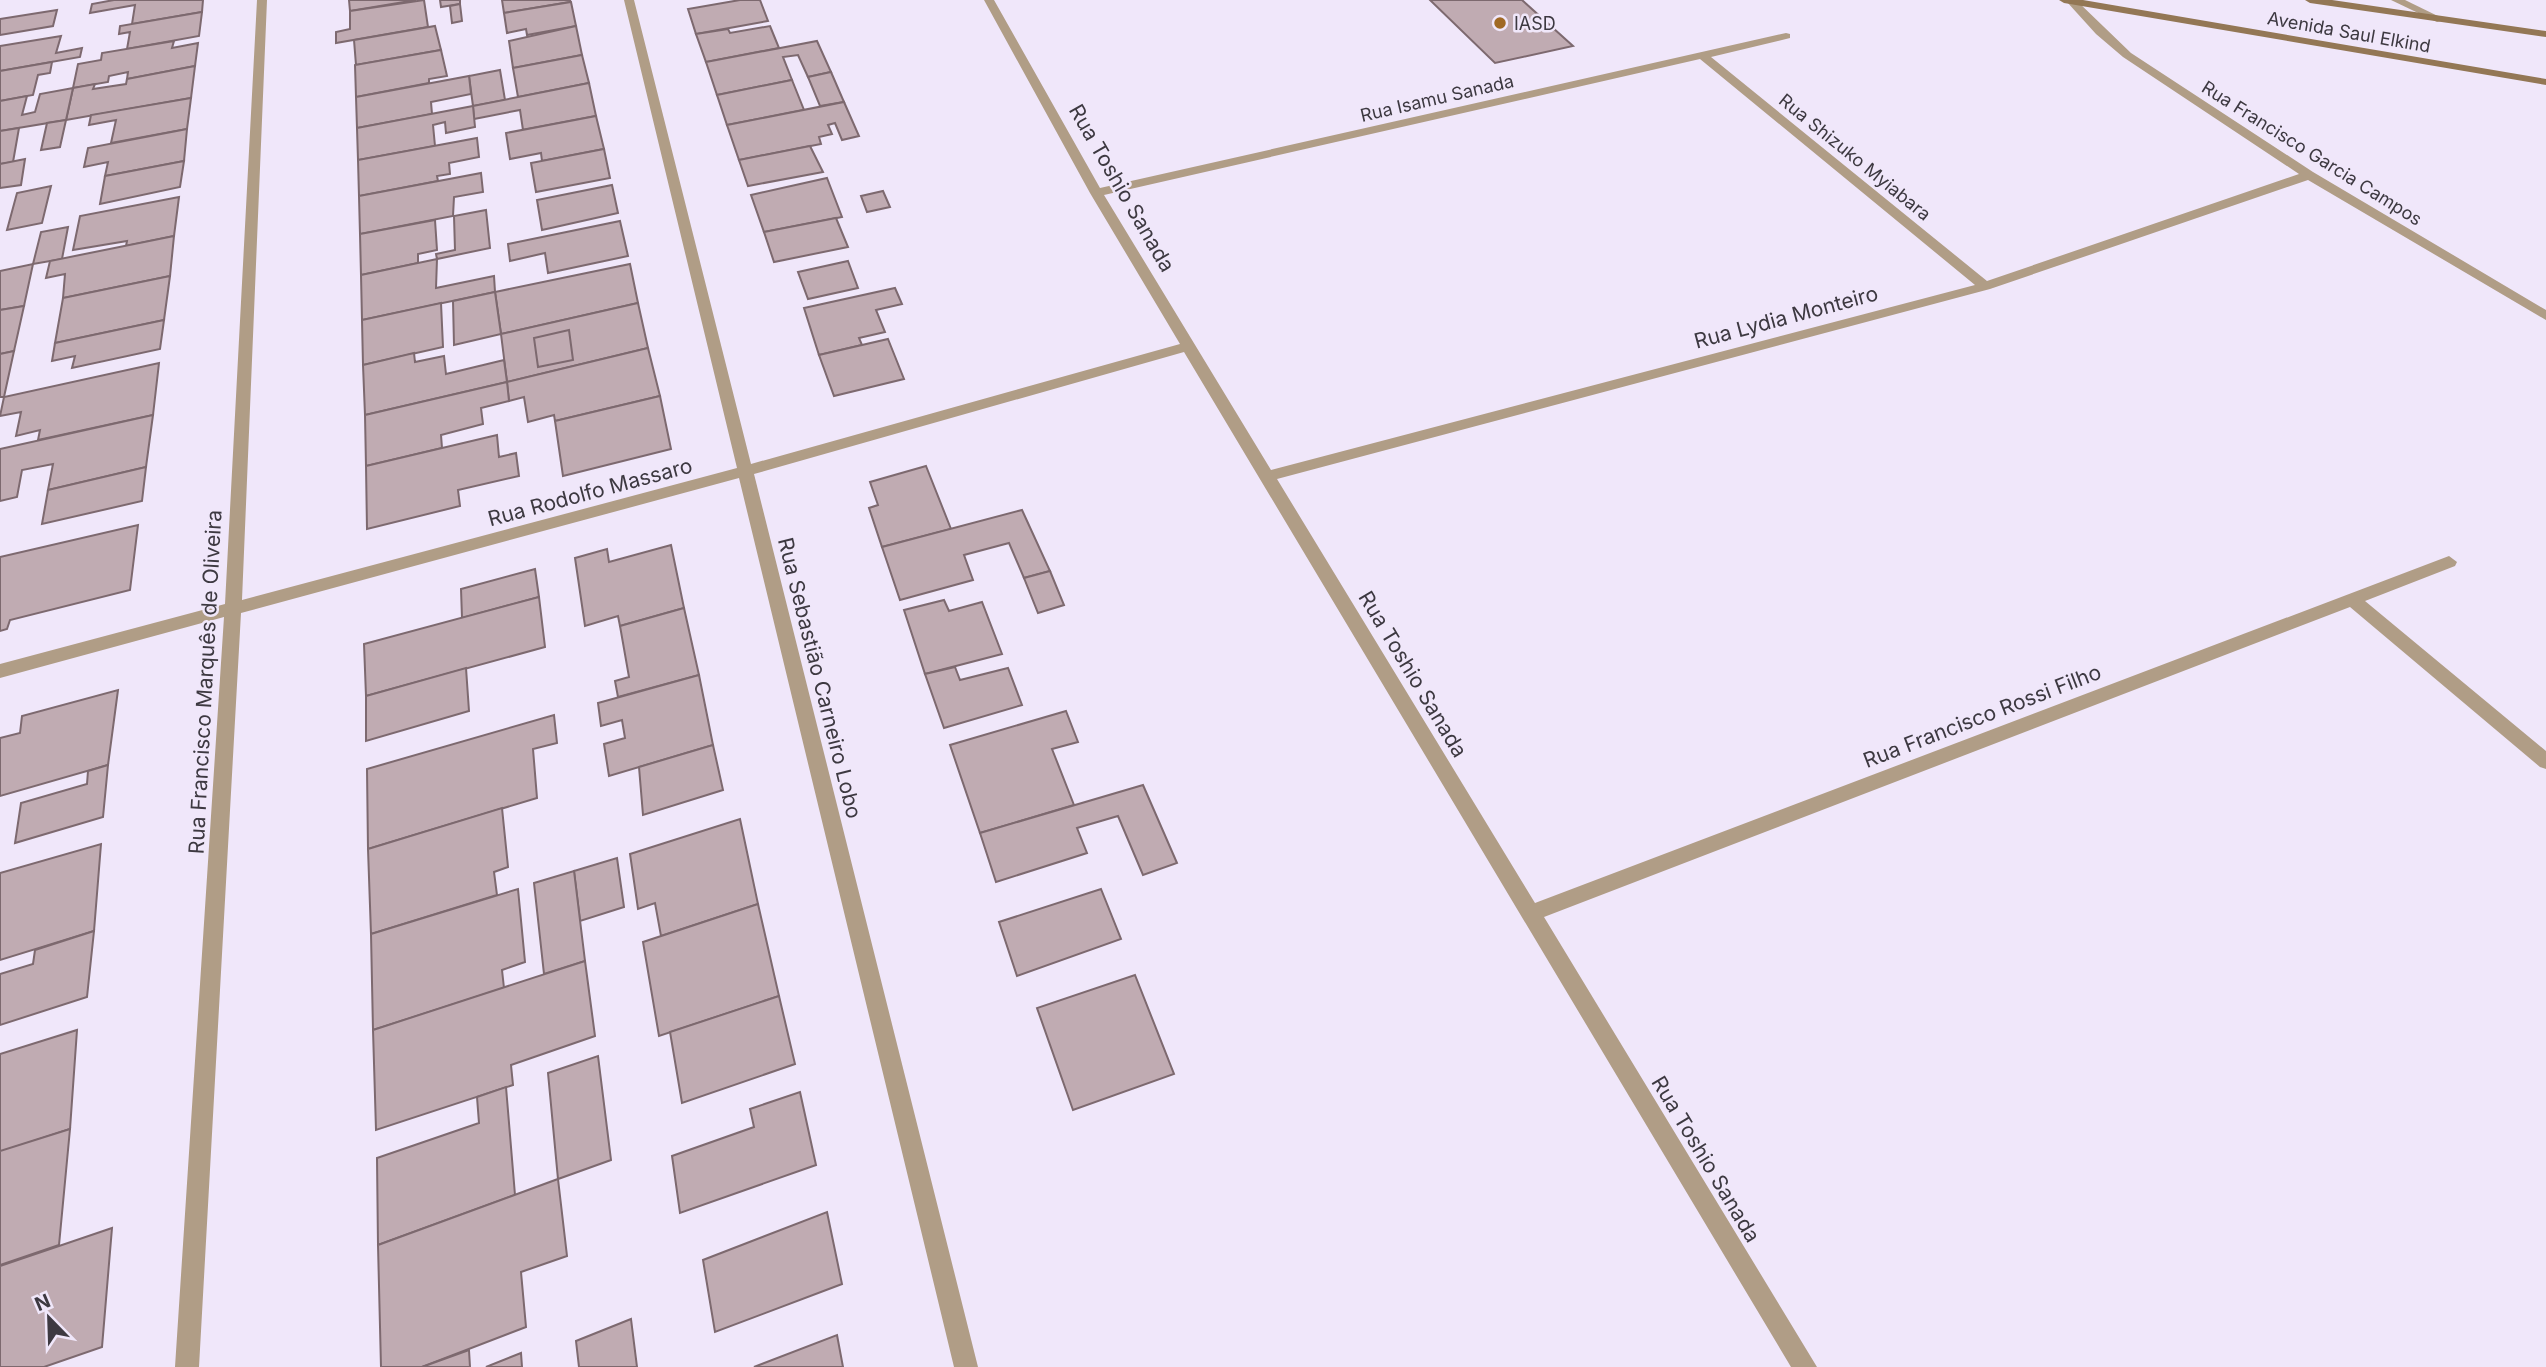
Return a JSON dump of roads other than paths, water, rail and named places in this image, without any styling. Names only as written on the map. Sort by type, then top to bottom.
[{"type":"main road","name":"Avenida Saul Elkind","points":[[2310,0],[2546,34]]},
{"type":"main road","name":"Avenida Saul Elkind","points":[[2068,1],[2546,82]]},
{"type":"street","name":"Rua Francisco Marquês de Oliveira","points":[[187,1367],[233,611],[262,0]]},
{"type":"street","name":"Rua Sebastião Carneiro Lobo","points":[[629,0],[966,1367]]},
{"type":"street","name":"Rua Toshio Sanada","points":[[989,0],[1096,192],[1805,1367]]},
{"type":"street","points":[[2396,0],[2441,20]]},
{"type":"street","name":"Rua Francisco Garcia Campos","points":[[2068,1],[2127,55],[2309,175],[2546,316]]},
{"type":"street","name":"Rua Isamu Sanada","points":[[1096,192],[1786,36]]},
{"type":"street","name":"Rua Shizuko Myiabara","points":[[1703,56],[1985,286]]},
{"type":"street","name":"Rua Lydia Monteiro","points":[[1267,476],[1985,286],[2309,175]]},
{"type":"street","name":"Rua Rodolfo Massaro","points":[[0,671],[233,611],[746,471],[1188,346]]},
{"type":"street","name":"Rua Francisco Rossi Filho","points":[[1531,913],[2449,562]]},
{"type":"street","points":[[2352,600],[2546,762]]},
{"type":"place","name":"IASD","points":[[1500,23]]}]
